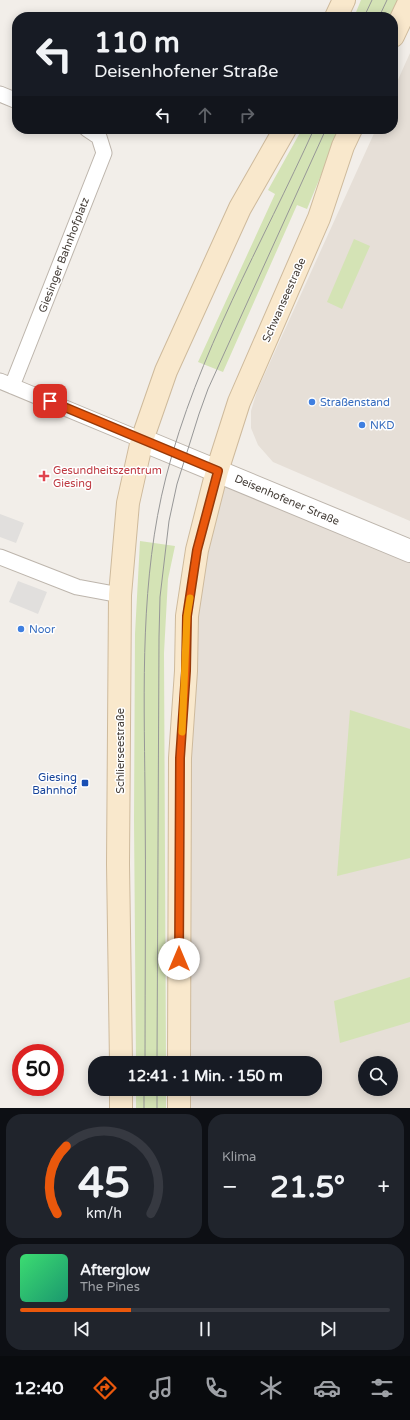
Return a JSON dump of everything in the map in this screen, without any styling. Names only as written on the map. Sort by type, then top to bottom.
[{"type":"main road","points":[[338,12],[344,0]]},
{"type":"main road","points":[[398,25],[410,0]]},
{"type":"main road","points":[[142,440],[166,371],[233,223],[283,134]]},
{"type":"main road","name":"Schwanseestraße","points":[[218,471],[239,402],[319,218],[348,134]]},
{"type":"main road","name":"Schlierseestraße","points":[[121,1056],[118,864],[120,595],[128,503],[142,440]]},
{"type":"main road","points":[[179,1056],[180,758],[186,671],[187,616],[197,550],[218,471]]},
{"type":"main road","points":[[121,1096],[121,1108]]},
{"type":"main road","points":[[179,1096],[179,1108]]},
{"type":"street","name":"Deisenhofener Straße","points":[[142,440],[410,551]]},
{"type":"lane","points":[[0,94],[12,99]]},
{"type":"lane","name":"Giesinger Bahnhofplatz","points":[[94,134],[99,137],[104,153],[6,383],[142,440]]},
{"type":"lane","points":[[0,557],[77,587],[120,595]]},
{"type":"shaded area","points":[[410,53],[410,521],[273,462],[258,445],[251,428],[251,411],[257,391],[374,134],[398,134],[398,80]]},
{"type":"shaded area","points":[[217,471],[410,551],[410,1108],[179,1108],[179,1096],[322,1096],[322,1056],[179,1056],[186,671]]},
{"type":"shaded area","points":[[0,514],[24,523],[16,543],[0,537]]},
{"type":"shaded area","points":[[18,581],[47,592],[38,614],[9,602]]},
{"type":"green space","points":[[361,0],[398,0],[392,12],[356,12]]},
{"type":"green space","points":[[299,134],[338,134],[307,209],[297,205],[223,372],[198,362],[275,194],[268,190]]},
{"type":"green space","points":[[354,239],[370,246],[342,309],[327,302]]},
{"type":"green space","points":[[140,541],[175,546],[168,579],[164,653],[166,1056],[136,1056],[134,820],[135,634]]},
{"type":"green space","points":[[350,710],[410,729],[410,858],[337,876]]},
{"type":"green space","points":[[410,977],[410,1022],[340,1043],[334,1001]]},
{"type":"green space","points":[[136,1096],[166,1096],[166,1108],[136,1108]]},
{"type":"tram line","points":[[366,12],[372,0]]},
{"type":"tram line","points":[[381,12],[387,0]]},
{"type":"tram line","points":[[145,1056],[144,672],[148,593],[158,515],[166,477],[179,432],[195,387],[232,300],[312,134]]},
{"type":"tram line","points":[[157,1056],[159,637],[160,597],[169,521],[177,484],[208,389],[324,134]]},
{"type":"tram line","points":[[144,1096],[144,1108]]},
{"type":"tram line","points":[[157,1096],[157,1108]]},
{"type":"slow traffic","points":[[182,732],[186,671],[187,616],[190,598]]},
{"type":"place","name":"Straßenstand","points":[[312,402]]},
{"type":"place","name":"NKD","points":[[362,425]]},
{"type":"place","name":"Gesundheitszentrum Giesing","points":[[44,476]]},
{"type":"place","name":"Noor","points":[[21,629]]},
{"type":"place","name":"Giesing Bahnhof","points":[[85,783]]},
{"type":"route","points":[[50,401],[218,471],[197,550],[187,616],[186,671],[180,758],[179,959]]}]
